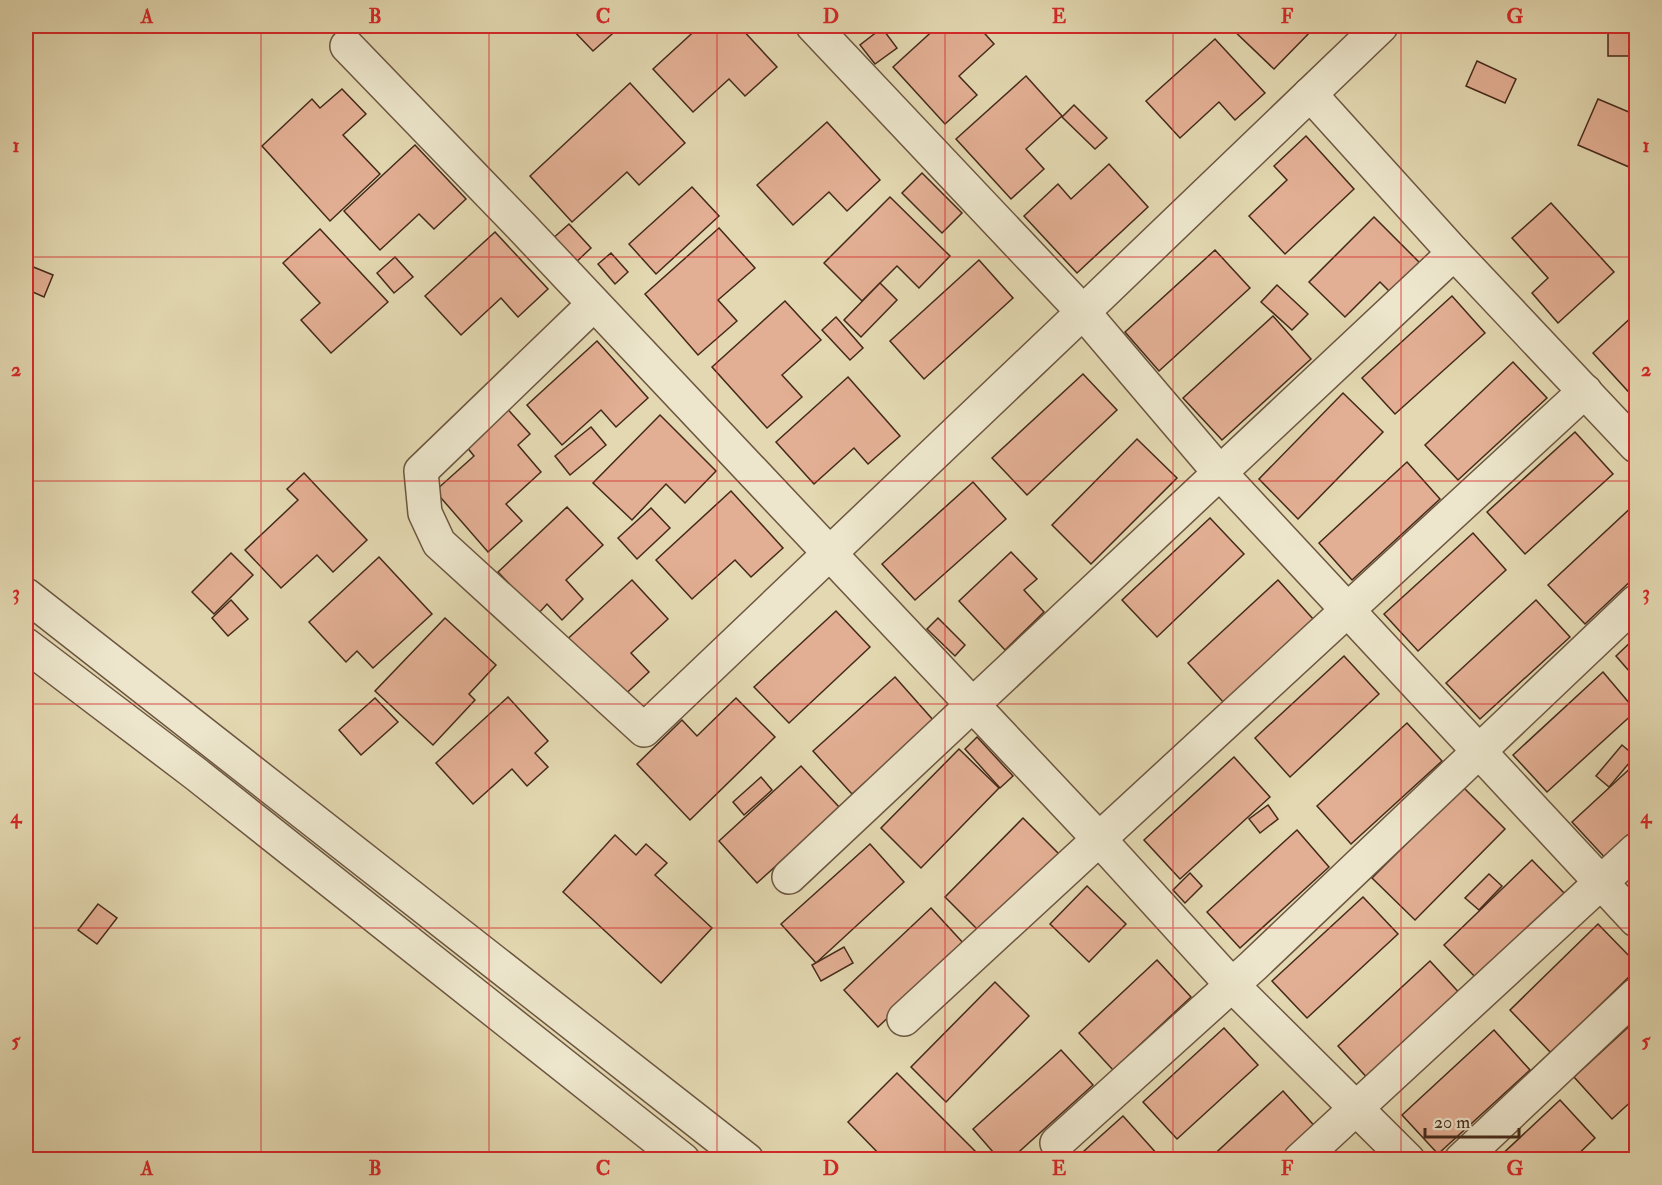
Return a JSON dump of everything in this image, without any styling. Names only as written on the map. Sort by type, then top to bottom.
[{"type":"street","points":[[813,26],[1083,312],[1220,472],[1636,920]]},
{"type":"street","points":[[594,304],[421,471],[425,513],[439,543],[644,730],[1381,26]]},
{"type":"street","points":[[347,46],[1100,839],[1232,985],[1408,1160]]},
{"type":"street","points":[[1310,94],[1454,253],[1636,446]]},
{"type":"street","points":[[789,877],[1454,253]]},
{"type":"street","points":[[904,1019],[1586,391]]},
{"type":"street","points":[[26,595],[747,1160]]},
{"type":"street","points":[[1057,1143],[1232,985],[1636,602]]},
{"type":"street","points":[[26,645],[196,774],[683,1160]]},
{"type":"street","points":[[1300,1160],[1636,850]]},
{"type":"street","points":[[1461,1160],[1636,995]]},
{"type":"building","points":[[569,26],[621,26],[593,51]]},
{"type":"building","points":[[700,26],[739,26],[777,67],[745,96],[729,79],[693,112],[653,69]]},
{"type":"building","points":[[938,26],[978,26],[994,44],[959,76],[977,95],[945,124],[893,67]]},
{"type":"building","points":[[1229,26],[1316,26],[1274,69]]},
{"type":"building","points":[[1608,26],[1636,26],[1636,56],[1608,56]]},
{"type":"building","points":[[882,28],[897,48],[875,64],[860,45]]},
{"type":"building","points":[[1215,39],[1265,93],[1235,120],[1219,102],[1180,138],[1146,101]]},
{"type":"building","points":[[1477,61],[1516,79],[1505,103],[1466,86]]},
{"type":"building","points":[[1026,76],[1062,116],[1026,149],[1044,169],[1011,199],[956,139]]},
{"type":"building","points":[[630,83],[685,143],[639,185],[627,172],[572,222],[530,176]]},
{"type":"building","points":[[342,89],[366,114],[343,135],[380,174],[330,221],[262,146],[312,99],[320,108]]},
{"type":"building","points":[[1598,99],[1636,115],[1636,170],[1578,145]]},
{"type":"building","points":[[1074,105],[1107,138],[1095,149],[1062,117]]},
{"type":"building","points":[[827,122],[880,180],[847,211],[829,192],[793,225],[757,185]]},
{"type":"building","points":[[1306,136],[1354,189],[1285,254],[1249,216],[1287,180],[1274,166]]},
{"type":"building","points":[[415,145],[466,199],[434,229],[419,214],[380,250],[344,211]]},
{"type":"building","points":[[1109,164],[1148,207],[1077,273],[1024,216],[1058,184],[1071,199]]},
{"type":"building","points":[[922,173],[962,213],[942,233],[902,193]]},
{"type":"building","points":[[692,187],[719,216],[656,274],[629,244]]},
{"type":"building","points":[[890,197],[950,256],[919,288],[897,266],[862,301],[824,263]]},
{"type":"building","points":[[1551,203],[1614,272],[1558,323],[1532,293],[1548,278],[1512,238]]},
{"type":"building","points":[[1374,217],[1427,270],[1398,300],[1380,282],[1345,317],[1309,282]]},
{"type":"building","points":[[569,224],[591,248],[572,266],[551,240]]},
{"type":"building","points":[[719,228],[755,268],[718,300],[737,321],[698,355],[645,294]]},
{"type":"building","points":[[320,229],[388,302],[331,353],[301,320],[320,303],[283,263]]},
{"type":"building","points":[[495,232],[548,289],[518,317],[501,298],[461,335],[425,296]]},
{"type":"building","points":[[1215,250],[1250,288],[1159,371],[1125,332]]},
{"type":"building","points":[[611,253],[628,272],[615,284],[598,264]]},
{"type":"building","points":[[395,257],[413,277],[394,293],[377,273]]},
{"type":"building","points":[[979,260],[1013,298],[924,379],[890,341]]},
{"type":"building","points":[[26,264],[53,275],[44,297],[26,289]]},
{"type":"building","points":[[880,283],[897,300],[861,337],[844,320]]},
{"type":"building","points":[[1277,285],[1308,314],[1292,330],[1261,302]]},
{"type":"building","points":[[1452,296],[1485,333],[1395,414],[1362,378]]},
{"type":"building","points":[[785,301],[821,340],[782,375],[802,397],[767,428],[712,367]]},
{"type":"building","points":[[1636,313],[1636,400],[1593,353]]},
{"type":"building","points":[[1273,316],[1311,359],[1222,440],[1183,398]]},
{"type":"building","points":[[836,317],[863,348],[850,360],[822,330]]},
{"type":"building","points":[[597,341],[648,398],[616,427],[601,410],[562,445],[527,405]]},
{"type":"building","points":[[1513,362],[1547,398],[1458,480],[1425,445]]},
{"type":"building","points":[[1083,374],[1117,410],[1027,495],[992,458]]},
{"type":"building","points":[[848,377],[900,436],[868,464],[854,448],[814,484],[776,442]]},
{"type":"building","points":[[1343,393],[1383,432],[1298,519],[1259,479]]},
{"type":"building","points":[[503,404],[530,434],[518,445],[541,472],[506,504],[522,521],[488,552],[435,491],[474,456],[462,441]]},
{"type":"building","points":[[660,415],[716,471],[685,503],[666,484],[632,520],[593,483]]},
{"type":"building","points":[[591,427],[606,445],[570,475],[555,456]]},
{"type":"building","points":[[1575,432],[1613,474],[1525,554],[1487,512]]},
{"type":"building","points":[[1137,439],[1177,478],[1091,564],[1052,525]]},
{"type":"building","points":[[1407,462],[1440,499],[1352,580],[1319,543]]},
{"type":"building","points":[[304,473],[367,540],[333,572],[317,555],[281,588],[245,550],[298,500],[287,489]]},
{"type":"building","points":[[973,482],[1006,519],[915,600],[882,564]]},
{"type":"building","points":[[731,491],[783,548],[751,577],[735,560],[692,599],[656,560]]},
{"type":"building","points":[[1636,503],[1636,576],[1585,624],[1548,585]]},
{"type":"building","points":[[567,507],[603,545],[566,580],[583,599],[562,620],[547,604],[538,614],[498,572]]},
{"type":"building","points":[[651,508],[670,528],[637,559],[618,538]]},
{"type":"building","points":[[1210,518],[1244,554],[1157,637],[1122,600]]},
{"type":"building","points":[[1473,533],[1506,570],[1418,651],[1384,614]]},
{"type":"building","points":[[1011,552],[1037,579],[1024,590],[1044,612],[1005,650],[959,601]]},
{"type":"building","points":[[231,553],[253,575],[214,614],[192,592]]},
{"type":"building","points":[[379,557],[432,614],[373,668],[357,651],[346,662],[309,622]]},
{"type":"building","points":[[632,580],[668,619],[631,653],[649,672],[616,703],[562,644]]},
{"type":"building","points":[[1278,580],[1314,620],[1224,703],[1188,663]]},
{"type":"building","points":[[231,600],[248,619],[228,636],[212,618]]},
{"type":"building","points":[[1536,600],[1570,637],[1480,719],[1446,683]]},
{"type":"building","points":[[836,611],[870,647],[789,723],[754,687]]},
{"type":"building","points":[[445,618],[496,665],[469,694],[475,700],[433,745],[375,691]]},
{"type":"building","points":[[938,618],[965,645],[955,656],[927,629]]},
{"type":"building","points":[[1636,637],[1636,679],[1616,656]]},
{"type":"building","points":[[1344,656],[1379,694],[1290,777],[1255,738]]},
{"type":"building","points":[[1603,672],[1636,711],[1547,792],[1513,755]]},
{"type":"building","points":[[895,677],[934,721],[852,794],[813,751]]},
{"type":"building","points":[[508,697],[548,741],[535,753],[548,767],[527,786],[512,769],[473,804],[436,763]]},
{"type":"building","points":[[375,698],[398,722],[361,755],[339,730]]},
{"type":"building","points":[[736,698],[775,737],[690,820],[637,764],[682,720],[697,736]]},
{"type":"building","points":[[1407,723],[1442,761],[1351,844],[1317,806]]},
{"type":"building","points":[[977,737],[1013,776],[1000,788],[965,749]]},
{"type":"building","points":[[1622,745],[1635,756],[1609,787],[1596,776]]},
{"type":"building","points":[[959,749],[999,788],[921,868],[881,828]]},
{"type":"building","points":[[1234,757],[1270,797],[1180,879],[1144,840]]},
{"type":"building","points":[[1636,763],[1636,835],[1608,861],[1572,822]]},
{"type":"building","points":[[801,766],[840,808],[757,883],[719,841]]},
{"type":"building","points":[[761,777],[772,790],[744,815],[733,802]]},
{"type":"building","points":[[1463,787],[1505,829],[1415,920],[1372,878]]},
{"type":"building","points":[[1268,805],[1278,819],[1260,833],[1249,819]]},
{"type":"building","points":[[1023,818],[1060,855],[982,934],[945,897]]},
{"type":"building","points":[[1297,830],[1329,867],[1240,948],[1207,912]]},
{"type":"building","points":[[615,835],[636,855],[646,844],[667,863],[655,875],[712,928],[661,983],[563,892]]},
{"type":"building","points":[[870,844],[904,882],[816,963],[781,924]]},
{"type":"building","points":[[1532,860],[1567,896],[1480,982],[1444,945]]},
{"type":"building","points":[[1190,873],[1202,886],[1185,903],[1173,890]]},
{"type":"building","points":[[1489,874],[1502,886],[1479,910],[1465,898]]},
{"type":"building","points":[[1087,886],[1126,924],[1089,962],[1050,924]]},
{"type":"building","points":[[1363,897],[1398,934],[1307,1018],[1272,981]]},
{"type":"building","points":[[98,904],[117,918],[97,944],[78,930]]},
{"type":"building","points":[[931,908],[965,945],[878,1027],[844,990]]},
{"type":"building","points":[[1598,924],[1636,963],[1636,970],[1551,1053],[1510,1010]]},
{"type":"building","points":[[844,947],[853,963],[821,981],[812,965]]},
{"type":"building","points":[[1157,960],[1191,997],[1113,1070],[1079,1033]]},
{"type":"building","points":[[1430,961],[1464,998],[1372,1083],[1338,1046]]},
{"type":"building","points":[[995,982],[1029,1016],[946,1102],[911,1067]]},
{"type":"building","points":[[1636,1020],[1636,1097],[1612,1119],[1574,1077]]},
{"type":"building","points":[[1224,1028],[1258,1065],[1177,1139],[1143,1102]]},
{"type":"building","points":[[1494,1030],[1530,1070],[1438,1154],[1402,1115]]},
{"type":"building","points":[[1061,1050],[1093,1085],[1010,1160],[1000,1160],[973,1129]]},
{"type":"building","points":[[897,1073],[984,1160],[885,1160],[848,1122]]},
{"type":"building","points":[[1283,1091],[1319,1131],[1287,1160],[1208,1160]]},
{"type":"building","points":[[1560,1100],[1595,1138],[1572,1160],[1496,1160]]},
{"type":"building","points":[[1123,1116],[1158,1155],[1153,1160],[1074,1160]]}]
